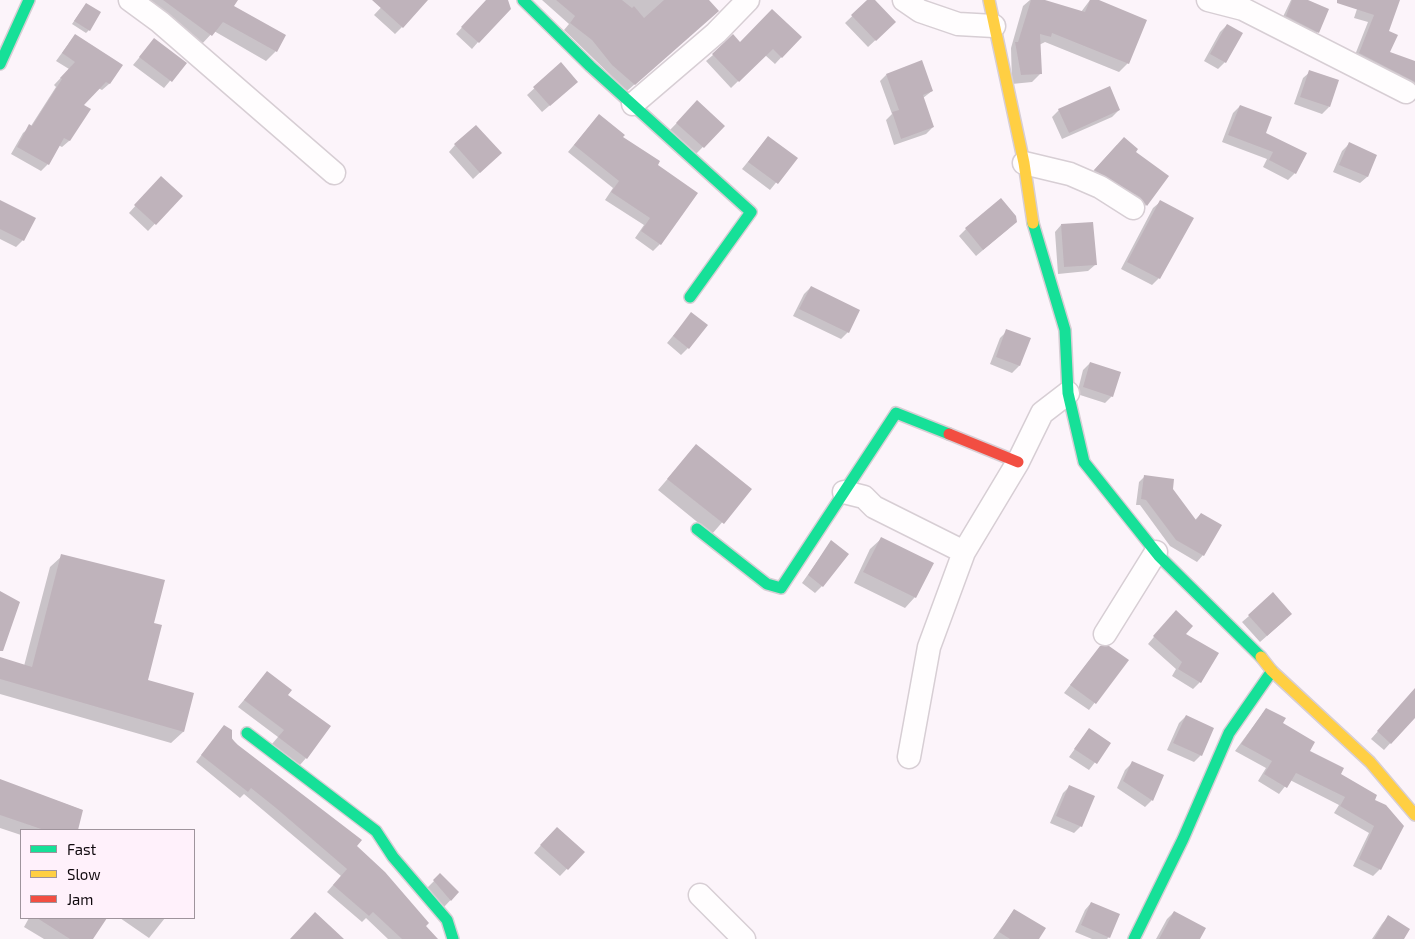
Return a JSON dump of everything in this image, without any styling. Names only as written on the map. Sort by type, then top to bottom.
[{"type":"main road","points":[[0,64],[30,0]]},
{"type":"main road","points":[[523,0],[633,104],[752,212],[690,297]]},
{"type":"main road","points":[[990,0],[1024,163],[1034,232],[1065,330],[1068,393],[1084,462],[1156,552],[1261,657],[1272,671],[1370,762],[1415,815]]},
{"type":"main road","points":[[697,529],[767,584],[781,588],[896,413],[1018,462]]},
{"type":"main road","points":[[1134,939],[1183,839],[1229,733],[1272,671]]},
{"type":"main road","points":[[247,733],[376,831],[393,857],[447,920],[454,936],[453,939]]},
{"type":"street","points":[[130,0],[160,22],[334,173]]},
{"type":"street","points":[[633,104],[716,33],[748,0]]},
{"type":"street","points":[[904,0],[920,11],[958,24],[994,26]]},
{"type":"street","points":[[1208,0],[1247,4],[1406,92]]},
{"type":"street","points":[[1024,163],[1070,174],[1100,187],[1133,208]]},
{"type":"street","points":[[909,757],[929,647],[964,552],[1018,462],[1042,413],[1068,393]]},
{"type":"street","points":[[844,492],[864,497],[874,507],[964,552]]},
{"type":"street","points":[[1105,634],[1156,552]]},
{"type":"street","points":[[700,895],[744,939]]},
{"type":"building","points":[[163,0],[238,0],[234,6],[286,35],[277,52],[223,22],[212,36]]},
{"type":"building","points":[[372,0],[428,0],[403,28]]},
{"type":"building","points":[[486,0],[508,0],[511,9],[479,43],[461,27]]},
{"type":"building","points":[[556,0],[622,0],[632,8],[634,6],[644,18],[664,0],[709,0],[719,11],[635,85],[612,65],[592,40],[570,23],[575,16]]},
{"type":"building","points":[[867,0],[875,0],[896,22],[876,41],[851,15]]},
{"type":"building","points":[[1031,0],[1045,0],[1085,12],[1090,0],[1099,0],[1147,20],[1129,64],[1052,33],[1051,37],[1040,34],[1042,74],[1021,75],[1015,42],[1018,42]]},
{"type":"building","points":[[1292,0],[1308,0],[1329,9],[1319,33],[1286,16]]},
{"type":"building","points":[[1337,0],[1400,0],[1389,31],[1398,35],[1390,52],[1415,61],[1415,82],[1359,53],[1374,15],[1337,3]]},
{"type":"building","points":[[86,3],[101,12],[90,31],[74,21]]},
{"type":"building","points":[[772,9],[802,37],[782,58],[773,49],[739,82],[712,54],[733,34],[740,42]]},
{"type":"building","points":[[1227,24],[1243,33],[1226,63],[1210,54]]},
{"type":"building","points":[[75,34],[123,65],[110,84],[106,82],[84,105],[91,109],[70,141],[64,138],[49,165],[17,147],[29,124],[32,126],[62,79],[60,78],[75,62],[62,53]]},
{"type":"building","points":[[154,38],[187,63],[172,82],[139,57]]},
{"type":"building","points":[[922,60],[933,91],[923,95],[934,127],[901,139],[892,112],[899,110],[886,74]]},
{"type":"building","points":[[561,62],[578,82],[550,106],[533,87]]},
{"type":"building","points":[[1309,70],[1339,80],[1330,107],[1300,97]]},
{"type":"building","points":[[1110,86],[1120,110],[1069,133],[1058,109]]},
{"type":"building","points":[[697,100],[725,126],[704,148],[676,123]]},
{"type":"building","points":[[1240,105],[1272,117],[1266,133],[1307,153],[1296,174],[1269,160],[1273,152],[1228,135]]},
{"type":"building","points":[[599,114],[625,135],[623,137],[660,161],[658,165],[698,193],[661,245],[641,231],[650,218],[611,192],[619,181],[574,145]]},
{"type":"building","points":[[476,125],[502,153],[480,173],[454,144]]},
{"type":"building","points":[[768,136],[798,158],[778,184],[748,162]]},
{"type":"building","points":[[1124,137],[1138,149],[1136,152],[1169,176],[1147,206],[1140,197],[1094,170]]},
{"type":"building","points":[[1349,142],[1377,155],[1368,177],[1339,165]]},
{"type":"building","points":[[161,176],[183,196],[156,225],[134,205]]},
{"type":"building","points":[[1001,198],[1016,216],[1017,222],[983,250],[965,228]]},
{"type":"building","points":[[0,200],[36,218],[24,241],[0,229]]},
{"type":"building","points":[[1160,200],[1194,218],[1160,279],[1127,262]]},
{"type":"building","points":[[1093,222],[1097,265],[1064,267],[1061,224]]},
{"type":"building","points":[[811,286],[860,310],[849,333],[799,309]]},
{"type":"building","points":[[691,312],[708,325],[689,349],[673,336]]},
{"type":"building","points":[[1006,329],[1031,338],[1020,366],[996,357]]},
{"type":"building","points":[[1090,362],[1121,372],[1113,397],[1083,387]]},
{"type":"building","points":[[696,444],[752,489],[724,524],[667,479]]},
{"type":"building","points":[[1144,475],[1174,479],[1173,489],[1196,520],[1201,513],[1222,525],[1204,556],[1176,540],[1146,500],[1141,499]]},
{"type":"building","points":[[881,537],[934,563],[916,598],[863,572]]},
{"type":"building","points":[[831,540],[849,554],[823,587],[808,575]]},
{"type":"building","points":[[61,554],[165,580],[154,623],[162,625],[148,680],[194,693],[184,732],[0,679],[0,657],[32,667]]},
{"type":"building","points":[[0,591],[20,602],[3,651],[0,651]]},
{"type":"building","points":[[1273,592],[1292,614],[1267,636],[1248,615]]},
{"type":"building","points":[[1176,610],[1193,626],[1186,634],[1219,653],[1201,683],[1178,669],[1182,662],[1153,636]]},
{"type":"building","points":[[1100,646],[1109,646],[1129,660],[1096,704],[1070,685]]},
{"type":"building","points":[[267,671],[292,690],[288,695],[331,726],[307,759],[278,737],[284,730],[244,700]]},
{"type":"building","points":[[1415,688],[1415,718],[1391,744],[1377,731]]},
{"type":"building","points":[[1266,708],[1286,718],[1283,723],[1315,742],[1310,751],[1344,768],[1341,774],[1377,795],[1375,800],[1386,805],[1404,826],[1381,870],[1359,859],[1374,826],[1340,806],[1345,797],[1296,773],[1287,788],[1264,774],[1272,761],[1241,744]]},
{"type":"building","points":[[1186,715],[1214,728],[1202,756],[1173,743]]},
{"type":"building","points":[[224,725],[232,730],[232,739],[238,745],[362,840],[357,846],[385,872],[429,923],[426,926],[438,939],[402,939],[373,912],[369,916],[333,885],[347,869],[251,788],[248,792],[201,755]]},
{"type":"building","points":[[1089,728],[1111,743],[1097,764],[1074,749]]},
{"type":"building","points":[[1132,761],[1164,775],[1153,801],[1123,781]]},
{"type":"building","points":[[0,779],[83,810],[78,829],[41,829],[0,815]]},
{"type":"building","points":[[1069,785],[1095,796],[1082,827],[1056,816]]},
{"type":"building","points":[[557,827],[585,852],[568,870],[540,845]]},
{"type":"building","points":[[440,873],[459,892],[451,901],[433,880]]},
{"type":"building","points":[[1091,902],[1120,914],[1110,938],[1081,925]]},
{"type":"building","points":[[1014,909],[1046,928],[1039,939],[1010,939],[999,932]]},
{"type":"building","points":[[1174,911],[1206,928],[1200,939],[1159,939]]},
{"type":"building","points":[[315,912],[344,939],[290,939]]},
{"type":"building","points":[[1388,915],[1410,929],[1404,939],[1374,939]]},
{"type":"building","points":[[39,919],[106,919],[93,939],[70,939]]},
{"type":"traffic: fast","points":[[0,64],[29,0]]},
{"type":"traffic: fast","points":[[523,0],[590,66],[751,212],[690,297]]},
{"type":"traffic: fast","points":[[1033,223],[1065,330],[1068,393],[1084,462],[1159,556],[1261,657]]},
{"type":"traffic: fast","points":[[697,529],[767,584],[781,588],[896,413],[949,434]]},
{"type":"traffic: fast","points":[[1134,939],[1183,839],[1229,733],[1272,671]]},
{"type":"traffic: fast","points":[[247,733],[376,831],[393,857],[447,920],[453,939]]},
{"type":"traffic: slow","points":[[989,0],[1024,163],[1033,223]]},
{"type":"traffic: slow","points":[[1261,657],[1272,671],[1370,762],[1415,815]]},
{"type":"traffic: jam","points":[[949,434],[1018,462]]}]
